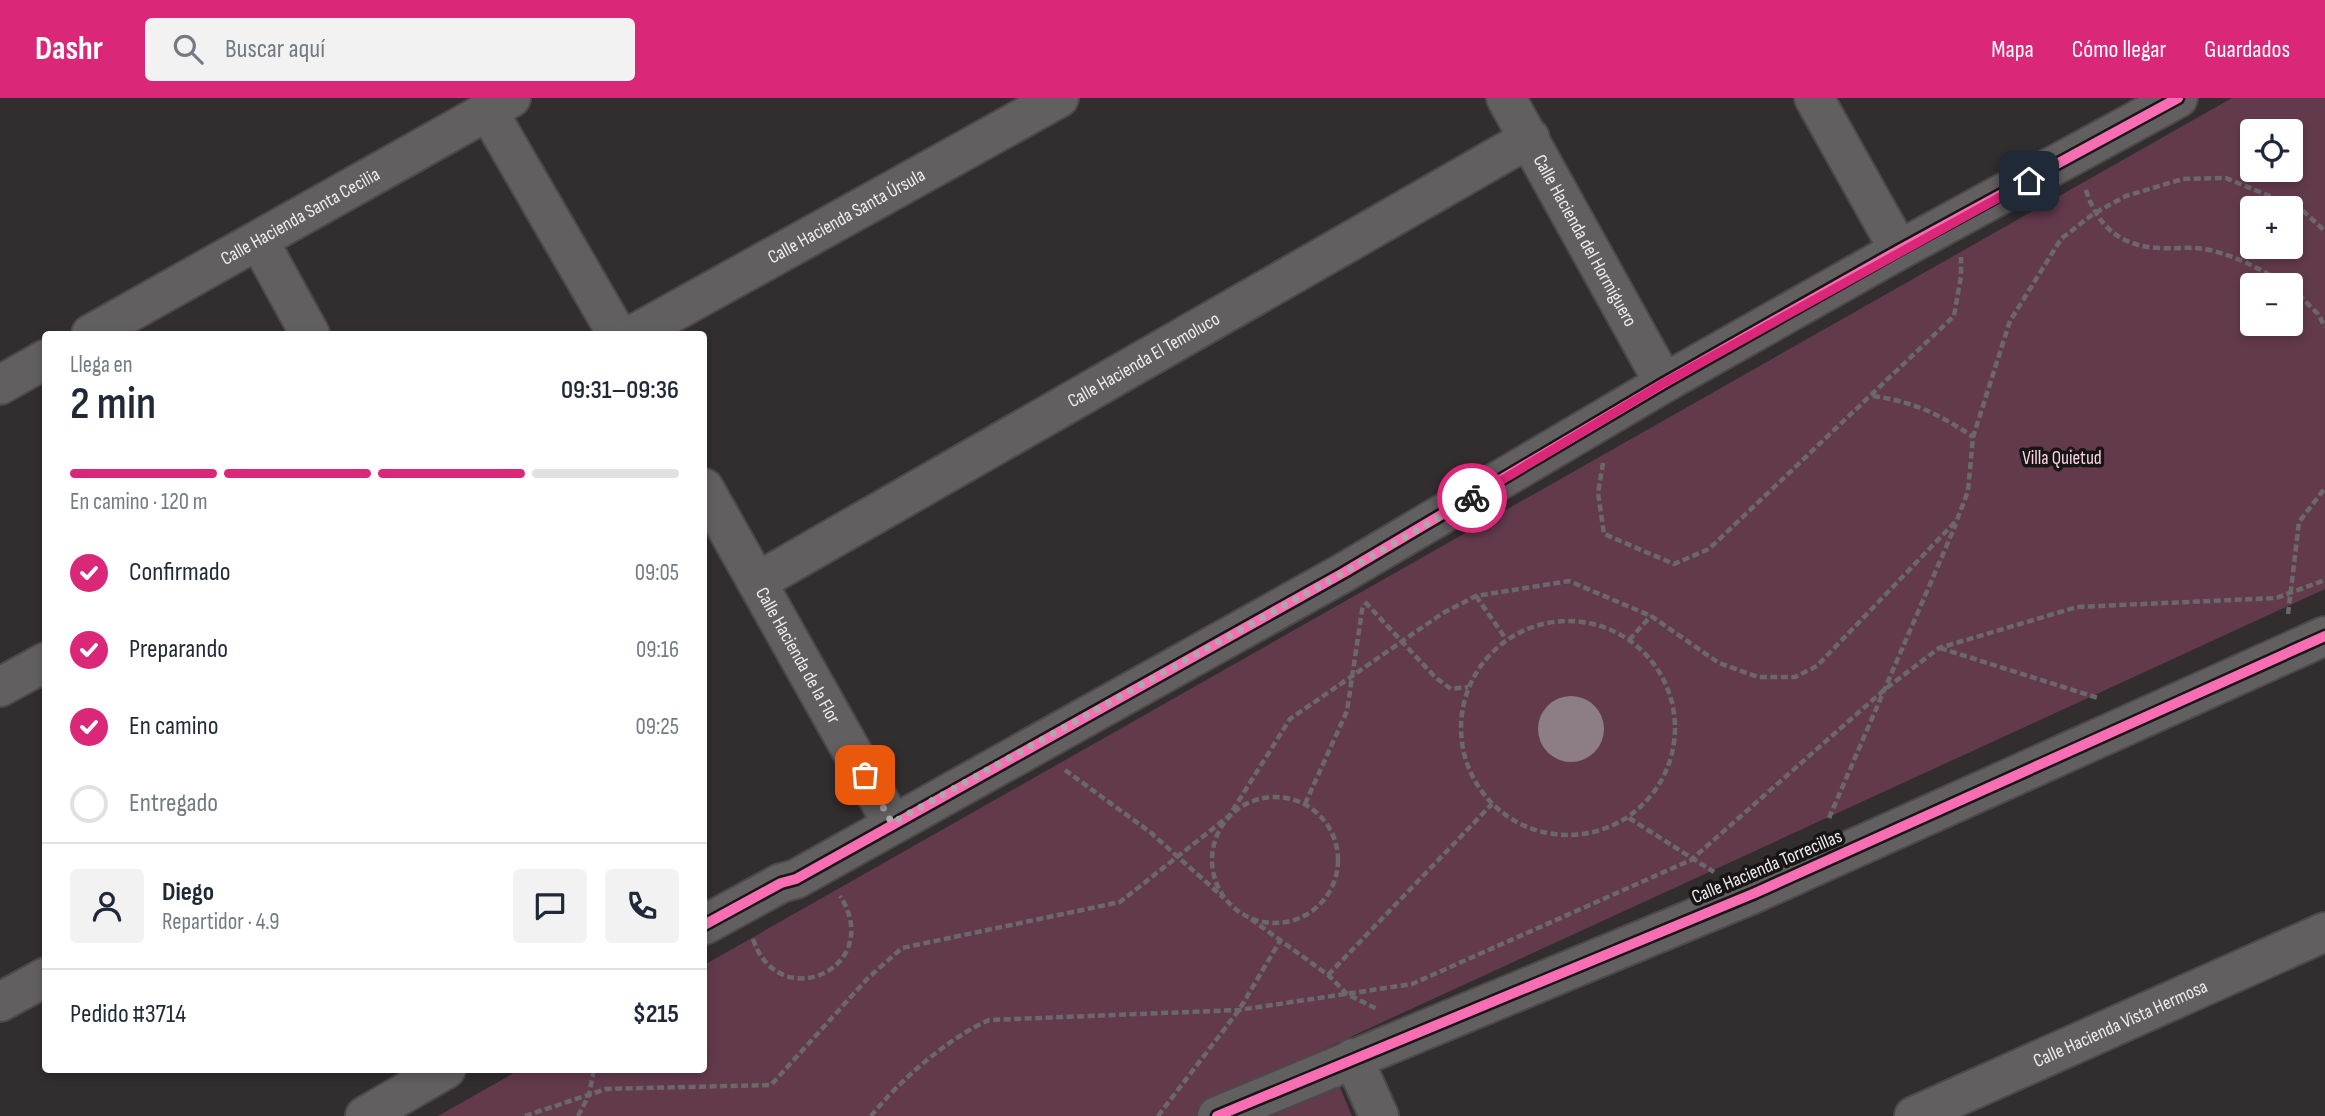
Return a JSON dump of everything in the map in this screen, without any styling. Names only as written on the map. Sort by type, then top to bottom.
[{"type":"street","name":"Calle Hacienda Santa Úrsula","points":[[639,331],[1059,98]]},
{"type":"street","name":"Calle Hacienda del Hormiguero","points":[[1506,98],[1664,383]]},
{"type":"street","points":[[1814,98],[1899,250]]},
{"type":"street","points":[[707,923],[1033,747],[1343,573],[1664,383],[1899,250],[2178,98]]},
{"type":"street","points":[[499,104],[615,331]]},
{"type":"street","name":"Calle Hacienda Santa Cecilia","points":[[96,331],[499,104]]},
{"type":"street","name":"Calle Hacienda El Temoluco","points":[[757,582],[1530,138]]},
{"type":"street","points":[[260,241],[308,331]]},
{"type":"street","points":[[0,385],[42,361]]},
{"type":"street","name":"Calle Hacienda de la Flor","points":[[707,493],[892,823]]},
{"type":"street","name":"Calle Hacienda Torrecillas","points":[[1217,1116],[1755,893],[2325,636]]},
{"type":"street","points":[[0,687],[42,664]]},
{"type":"street","name":"Calle Hacienda Vista Hermosa","points":[[1914,1116],[2325,932]]},
{"type":"street","points":[[0,1002],[42,979]]},
{"type":"street","points":[[1353,1058],[1379,1116]]},
{"type":"street","points":[[365,1116],[439,1073]]},
{"type":"path","points":[[2075,156],[2093,214],[2120,237],[2140,246],[2209,250],[2249,263],[2266,273]]},
{"type":"path","points":[[1807,869],[1968,491],[1973,437],[2010,321],[2061,239],[2093,214],[2126,196],[2183,179],[2226,178],[2301,209],[2325,231]]},
{"type":"path","points":[[1609,417],[1598,493],[1604,534],[1674,564],[1709,549],[1954,316],[1962,276],[1960,218]]},
{"type":"path","points":[[2303,300],[2318,314],[2325,327]]},
{"type":"path","points":[[1872,396],[1905,400],[1945,418],[1973,437]]},
{"type":"path","points":[[2279,657],[2292,595],[2299,522],[2325,488]]},
{"type":"path","points":[[525,1116],[606,1089],[771,1084],[868,978],[902,948],[1120,902],[1229,816],[1290,719],[1443,613],[1476,596],[1569,581],[1651,616],[1719,663],[1758,677],[1795,677],[1817,666],[1957,520]]},
{"type":"path","points":[[871,1116],[886,1097],[966,1031],[989,1020],[1240,1010],[1412,984],[1691,860],[1884,690],[1939,648],[2077,607],[2276,598],[2292,595],[2325,580]]},
{"type":"path","points":[[1476,596],[1506,639]]},
{"type":"path","points":[[1305,804],[1347,711],[1364,600],[1435,677],[1451,689],[1468,687]]},
{"type":"path","points":[[1629,640],[1651,616]]},
{"type":"path","points":[[1568,620],[1600,625],[1629,640],[1654,664],[1670,695],[1675,729],[1670,763],[1654,793],[1629,818],[1595,833],[1558,836],[1522,826],[1492,804],[1472,779],[1462,749],[1461,718],[1468,687],[1484,660],[1506,639],[1535,625],[1568,620]]},
{"type":"path","points":[[1939,648],[2152,716]]},
{"type":"path","points":[[1033,747],[1150,832],[1230,904],[1328,975],[1347,994],[1420,1030]]},
{"type":"path","points":[[1230,904],[1218,887],[1212,867],[1214,846],[1222,827],[1235,811],[1252,801],[1273,796],[1305,804],[1330,829],[1336,846],[1337,872],[1331,889],[1320,904],[1305,916],[1288,922],[1267,923],[1247,916]]},
{"type":"path","points":[[1328,975],[1492,804]]},
{"type":"path","points":[[1629,818],[1691,860],[1755,893]]},
{"type":"path","points":[[813,879],[828,885],[841,896],[849,911],[851,944],[843,959],[830,971],[815,978],[799,979],[783,975],[768,966],[758,953],[753,937],[753,920],[758,904],[782,885],[813,879]]},
{"type":"path","points":[[1157,1116],[1240,1010],[1280,941]]},
{"type":"path","points":[[578,1116],[589,1094],[593,1073]]},
{"type":"green space","name":"Villa Quietud","points":[[2232,98],[2325,98],[2325,589],[1324,1049],[1352,1116],[438,1116],[514,1073],[707,1073],[707,963]]},
{"type":"building","points":[[1571,696],[1584,699],[1594,706],[1601,716],[1604,729],[1601,742],[1594,752],[1584,759],[1571,762],[1558,759],[1548,752],[1541,742],[1538,729],[1541,716],[1548,706],[1558,699]]},
{"type":"cycle path","points":[[707,923],[781,883],[796,879],[1343,573],[1664,383],[1899,250],[2178,98]]},
{"type":"cycle path","points":[[1217,1116],[1755,893],[2325,636]]},
{"type":"way so far","points":[[865,775],[892,823],[1033,747],[1472,498]]},
{"type":"route","points":[[1472,498],[1664,383],[1899,250],[2029,181]]}]
